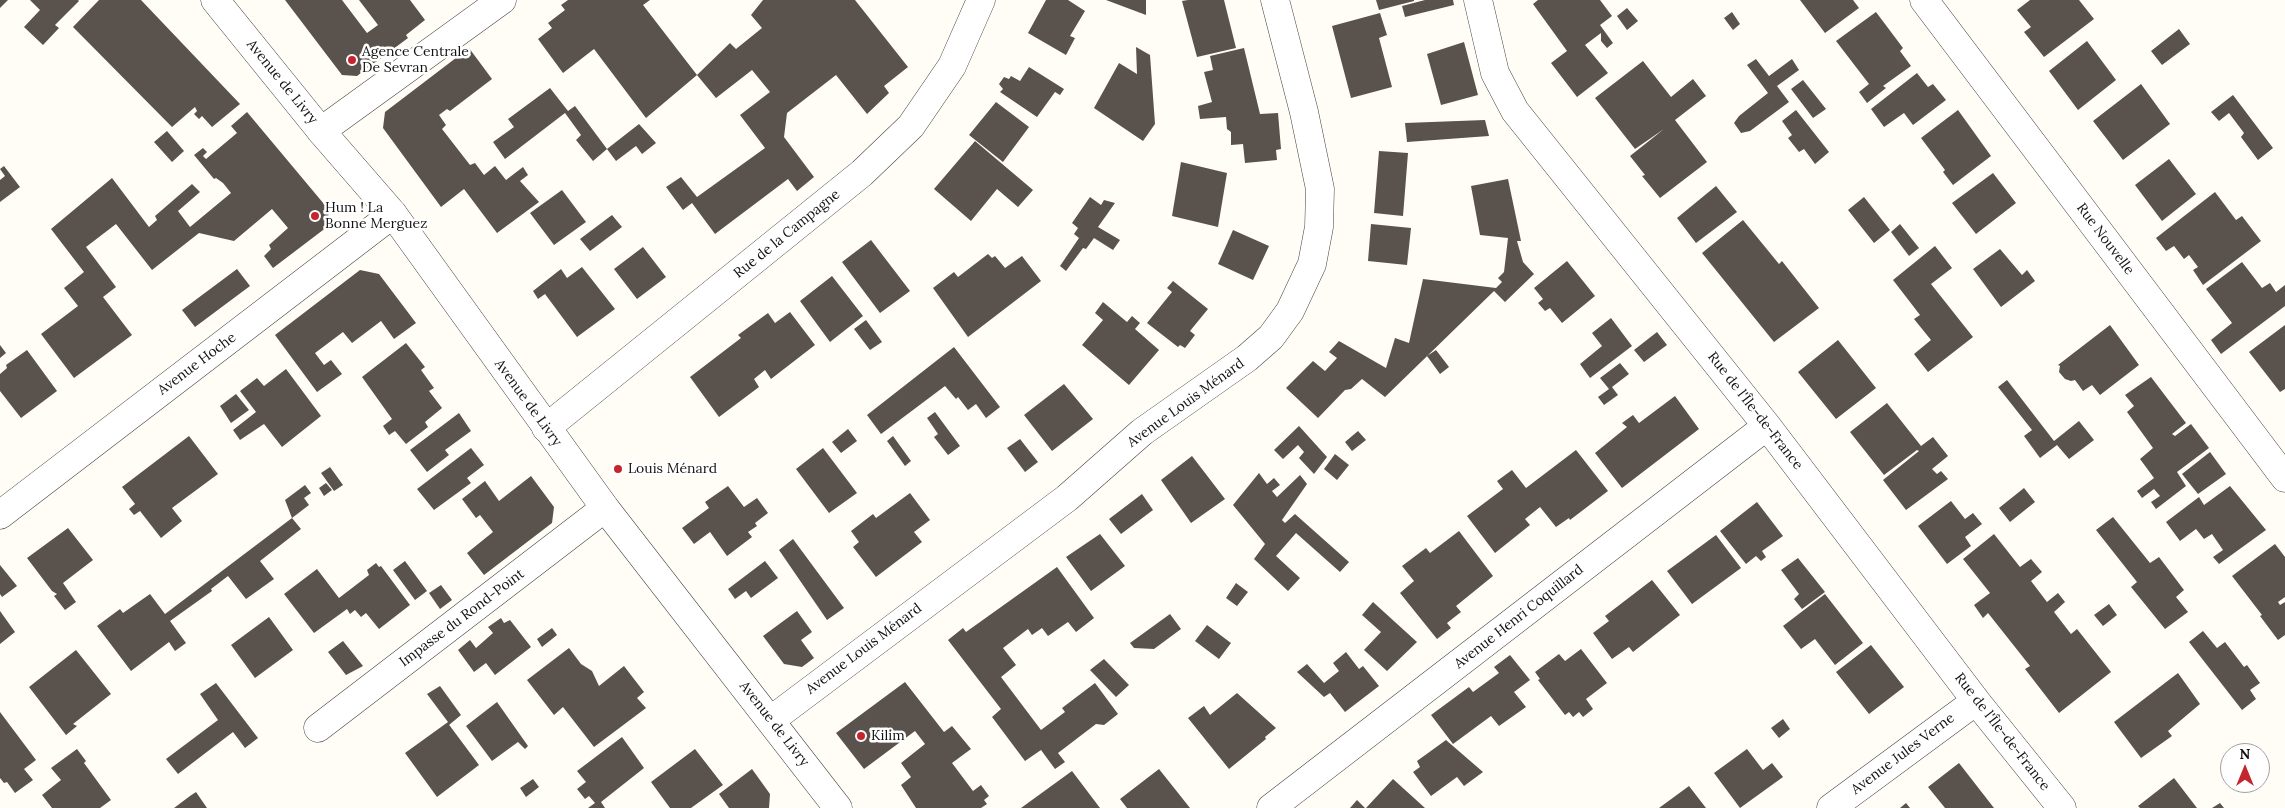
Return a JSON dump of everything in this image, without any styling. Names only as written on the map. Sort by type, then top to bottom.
[{"type":"street","name":"Avenue de Livry","points":[[215,0],[322,131],[393,214],[605,508],[771,720],[830,805]]},
{"type":"street","points":[[322,131],[502,0]]},
{"type":"street","name":"Rue de la Campagne","points":[[546,428],[862,173],[911,126],[952,66],[982,0]]},
{"type":"street","name":"Avenue Louis Ménard","points":[[771,720],[1067,498],[1142,432],[1247,358],[1272,337],[1290,312],[1312,264],[1319,227],[1320,189],[1304,112],[1276,0]]},
{"type":"street","name":"Rue de l'Île-de-France","points":[[1478,0],[1496,73],[1514,111],[1767,426],[1976,701],[2062,808]]},
{"type":"street","name":"Rue Nouvelle","points":[[1924,0],[2285,478]]},
{"type":"street","name":"Avenue Hoche","points":[[0,515],[393,214]]},
{"type":"street","name":"Avenue Henri Coquillard","points":[[1271,808],[1767,426]]},
{"type":"street","name":"Impasse du Rond-Point","points":[[318,728],[605,508]]},
{"type":"street","name":"Avenue Jules Verne","points":[[1831,808],[1976,701]]},
{"type":"building","points":[[0,0],[8,0],[0,8]]},
{"type":"building","points":[[30,0],[79,1],[55,25],[59,28],[43,45],[24,27],[40,10]]},
{"type":"building","points":[[99,0],[141,0],[240,104],[212,127],[202,116],[199,119],[194,114],[197,111],[195,107],[172,127],[73,27]]},
{"type":"building","points":[[285,0],[342,0],[367,33],[378,25],[359,0],[410,0],[425,20],[406,35],[408,38],[357,76],[342,75]]},
{"type":"building","points":[[568,0],[650,0],[643,5],[697,75],[646,118],[594,49],[563,73],[538,39],[552,28],[548,23],[565,10],[561,5]]},
{"type":"building","points":[[763,0],[855,0],[908,67],[884,86],[889,93],[867,114],[836,75],[787,113],[784,137],[814,177],[797,191],[788,179],[715,234],[692,203],[683,210],[666,187],[681,177],[697,197],[765,148],[740,115],[770,92],[752,70],[716,98],[697,75],[730,43],[736,49],[762,28],[751,15]]},
{"type":"building","points":[[1046,0],[1068,0],[1085,11],[1070,36],[1075,38],[1066,55],[1028,33]]},
{"type":"building","points":[[1106,0],[1146,0],[1146,15]]},
{"type":"building","points":[[1224,0],[1236,48],[1197,57],[1182,1]]},
{"type":"building","points":[[1376,0],[1414,0],[1414,1],[1379,10]]},
{"type":"building","points":[[1425,0],[1453,0],[1454,5],[1405,17],[1402,6]]},
{"type":"building","points":[[1538,0],[1600,0],[1612,16],[1600,25],[1613,43],[1607,48],[1601,41],[1601,33],[1585,45],[1608,73],[1577,97],[1551,63],[1567,51],[1533,4]]},
{"type":"building","points":[[1800,0],[1853,0],[1859,8],[1825,33]]},
{"type":"building","points":[[2030,0],[2079,0],[2094,19],[2044,57],[2024,32],[2031,27],[2017,10]]},
{"type":"building","points":[[1627,8],[1638,21],[1627,30],[1617,16]]},
{"type":"building","points":[[1732,12],[1740,24],[1733,30],[1724,18]]},
{"type":"building","points":[[1876,12],[1903,48],[1900,51],[1911,66],[1883,86],[1886,88],[1867,103],[1859,92],[1869,84],[1836,41]]},
{"type":"building","points":[[1380,13],[1387,35],[1379,38],[1392,87],[1351,98],[1332,26]]},
{"type":"building","points":[[2179,29],[2190,44],[2162,65],[2151,51]]},
{"type":"building","points":[[2087,41],[2116,80],[2078,110],[2049,71]]},
{"type":"building","points":[[1464,42],[1478,95],[1441,105],[1427,54]]},
{"type":"building","points":[[1136,47],[1150,55],[1155,124],[1143,141],[1094,108],[1119,63],[1137,74]]},
{"type":"building","points":[[469,48],[492,79],[450,111],[447,109],[439,115],[446,125],[442,129],[470,165],[475,163],[484,175],[495,166],[506,180],[523,167],[528,175],[520,181],[539,202],[497,233],[464,189],[441,207],[383,128],[385,112]]},
{"type":"building","points":[[1244,48],[1260,114],[1278,113],[1281,149],[1276,150],[1277,160],[1245,163],[1243,144],[1231,145],[1231,132],[1227,129],[1226,117],[1200,119],[1198,106],[1212,102],[1204,72],[1213,70],[1210,56]]},
{"type":"building","points":[[1756,59],[1769,76],[1792,59],[1799,70],[1777,86],[1789,102],[1750,131],[1741,133],[1734,123],[1739,116],[1768,93],[1747,65]]},
{"type":"building","points":[[1643,61],[1671,97],[1693,79],[1706,96],[1675,120],[1707,162],[1660,198],[1642,176],[1645,175],[1630,156],[1664,129],[1635,149],[1595,98]]},
{"type":"building","points":[[1029,67],[1064,89],[1060,95],[1055,92],[1037,117],[1000,92],[1003,89],[999,84],[1004,77],[1009,79],[1011,76],[1020,81]]},
{"type":"building","points":[[1917,73],[1928,87],[1933,84],[1946,100],[1913,125],[1904,113],[1884,127],[1871,109]]},
{"type":"building","points":[[1803,80],[1826,109],[1813,118],[1791,89]]},
{"type":"building","points":[[2141,84],[2170,124],[2123,160],[2093,121]]},
{"type":"building","points":[[550,88],[568,111],[575,106],[607,149],[593,161],[576,140],[581,135],[565,113],[505,159],[493,142],[514,127],[508,119]]},
{"type":"building","points":[[2233,95],[2273,148],[2258,160],[2241,137],[2244,133],[2229,113],[2219,121],[2211,112]]},
{"type":"building","points":[[996,102],[1029,127],[1003,162],[969,135]]},
{"type":"building","points":[[1796,110],[1829,152],[1815,164],[1804,149],[1799,152],[1788,138],[1792,135],[1782,121]]},
{"type":"building","points":[[1958,110],[1991,156],[1953,185],[1943,172],[1945,170],[1921,138]]},
{"type":"building","points":[[247,112],[329,210],[327,227],[273,268],[264,256],[271,249],[269,245],[288,228],[272,209],[234,241],[199,233],[152,270],[116,224],[86,247],[116,287],[103,297],[132,335],[74,378],[41,334],[78,306],[64,288],[84,272],[51,229],[112,178],[149,227],[157,220],[155,216],[192,184],[200,192],[178,211],[190,227],[231,193],[223,183],[216,178],[214,179],[194,155],[203,148],[207,152],[203,156],[206,159],[237,133],[231,126]]},
{"type":"building","points":[[1485,120],[1489,136],[1407,142],[1405,123]]},
{"type":"building","points":[[639,124],[656,143],[642,154],[636,146],[616,161],[607,149]]},
{"type":"building","points":[[167,131],[184,151],[172,162],[154,142]]},
{"type":"building","points":[[975,141],[1033,190],[1018,207],[997,189],[971,221],[934,189]]},
{"type":"building","points":[[1379,151],[1408,153],[1403,216],[1374,213]]},
{"type":"building","points":[[2169,159],[2196,194],[2162,221],[2135,185]]},
{"type":"building","points":[[1181,162],[1227,173],[1218,227],[1172,216]]},
{"type":"building","points":[[4,166],[20,187],[0,202],[0,180],[5,176],[0,169]]},
{"type":"building","points":[[1993,173],[2016,203],[1976,234],[1952,203]]},
{"type":"building","points":[[1508,179],[1521,241],[1517,241],[1523,262],[1534,274],[1505,302],[1494,291],[1385,397],[1362,379],[1351,389],[1345,390],[1318,418],[1286,388],[1313,361],[1325,371],[1337,358],[1329,352],[1339,341],[1386,368],[1395,338],[1409,343],[1423,279],[1496,288],[1502,282],[1498,278],[1504,272],[1508,238],[1480,235],[1471,186]]},
{"type":"building","points":[[1716,186],[1737,212],[1696,243],[1677,218]]},
{"type":"building","points":[[562,190],[586,222],[554,245],[530,213]]},
{"type":"building","points":[[2215,192],[2236,220],[2242,216],[2261,241],[2203,285],[2193,270],[2198,267],[2189,255],[2184,259],[2174,246],[2166,251],[2156,238]]},
{"type":"building","points":[[1090,197],[1101,205],[1104,200],[1115,203],[1098,227],[1120,240],[1113,250],[1094,238],[1086,249],[1083,248],[1066,271],[1060,266],[1079,238],[1074,234],[1078,228],[1072,223]]},
{"type":"building","points":[[1864,197],[1890,230],[1874,243],[1848,210]]},
{"type":"building","points":[[612,215],[622,227],[590,251],[580,239]]},
{"type":"building","points":[[1743,220],[1779,264],[1782,261],[1819,308],[1774,342],[1702,253]]},
{"type":"building","points":[[1371,224],[1411,228],[1407,265],[1368,261]]},
{"type":"building","points":[[1900,224],[1919,248],[1909,256],[1891,232]]},
{"type":"building","points":[[1233,230],[1269,246],[1253,280],[1218,264]]},
{"type":"building","points":[[871,240],[910,291],[880,313],[842,262]]},
{"type":"building","points":[[1935,246],[1952,268],[1931,284],[1973,337],[1928,372],[1914,354],[1931,340],[1914,319],[1920,315],[1893,280]]},
{"type":"building","points":[[643,247],[666,277],[637,299],[614,269]]},
{"type":"building","points":[[2000,249],[2022,275],[2027,270],[2035,281],[2001,307],[1973,269]]},
{"type":"building","points":[[988,254],[992,258],[995,256],[1005,268],[1022,256],[1041,281],[968,337],[933,288],[954,272],[958,277]]},
{"type":"building","points":[[1567,261],[1595,296],[1562,323],[1550,308],[1545,311],[1538,303],[1543,299],[1534,288]]},
{"type":"building","points":[[2242,262],[2262,288],[2270,283],[2276,292],[2285,285],[2285,306],[2221,354],[2211,340],[2232,323],[2206,289]]},
{"type":"building","points":[[582,267],[615,309],[577,337],[545,294],[538,299],[533,291],[561,269],[567,278]]},
{"type":"building","points":[[237,269],[250,286],[195,327],[182,310]]},
{"type":"building","points":[[360,270],[379,274],[416,323],[394,339],[381,321],[352,343],[343,332],[315,353],[324,365],[331,360],[342,374],[317,392],[275,335]]},
{"type":"building","points":[[832,276],[863,316],[830,342],[800,301]]},
{"type":"building","points":[[1173,281],[1208,309],[1190,331],[1195,335],[1185,348],[1180,345],[1178,347],[1147,323],[1172,292],[1167,288]]},
{"type":"building","points":[[1103,302],[1127,322],[1132,316],[1140,323],[1135,329],[1159,350],[1129,385],[1082,345],[1103,320],[1095,313]]},
{"type":"building","points":[[790,312],[815,345],[771,379],[765,370],[754,379],[759,387],[719,417],[690,377],[741,338],[738,335],[768,313],[775,323]]},
{"type":"building","points":[[1611,318],[1632,346],[1590,378],[1580,364],[1602,346],[1592,333]]},
{"type":"building","points":[[866,320],[882,342],[870,350],[854,329]]},
{"type":"building","points":[[2110,325],[2139,365],[2100,395],[2092,385],[2083,391],[2075,380],[2065,379],[2059,372],[2060,366],[2058,365]]},
{"type":"building","points":[[2285,325],[2285,389],[2280,392],[2249,352]]},
{"type":"building","points":[[1657,332],[1667,345],[1644,362],[1634,350]]},
{"type":"building","points":[[1838,340],[1876,388],[1836,419],[1798,372]]},
{"type":"building","points":[[406,343],[425,367],[421,370],[434,388],[429,391],[442,408],[425,422],[428,427],[406,444],[395,431],[389,435],[383,426],[392,419],[362,377]]},
{"type":"building","points":[[0,345],[6,353],[0,358]]},
{"type":"building","points":[[954,347],[1000,407],[986,418],[976,404],[968,410],[958,397],[956,399],[945,386],[881,434],[867,415]]},
{"type":"building","points":[[27,350],[57,391],[21,418],[0,391],[0,374],[7,368],[6,365]]},
{"type":"building","points":[[1436,350],[1449,367],[1440,374],[1427,356]]},
{"type":"building","points":[[1620,363],[1629,374],[1612,387],[1618,395],[1604,405],[1598,397],[1609,389],[1600,378]]},
{"type":"building","points":[[286,369],[321,416],[282,447],[264,424],[240,440],[233,430],[256,412],[240,391],[257,378],[264,386]]},
{"type":"building","points":[[2151,377],[2186,423],[2172,434],[2175,436],[2191,424],[2209,448],[2177,472],[2186,486],[2156,509],[2151,502],[2160,496],[2154,489],[2142,498],[2137,491],[2154,478],[2140,459],[2153,448],[2127,412],[2134,406],[2125,395]]},
{"type":"building","points":[[2007,380],[2054,441],[2079,421],[2094,440],[2069,459],[2057,445],[2040,458],[2024,436],[2032,430],[1998,387]]},
{"type":"building","points":[[1064,384],[1093,419],[1052,451],[1024,415]]},
{"type":"building","points":[[236,394],[249,410],[231,423],[220,406]]},
{"type":"building","points":[[1675,396],[1699,429],[1622,488],[1595,453],[1627,427],[1622,423],[1633,415],[1639,423]]},
{"type":"building","points":[[1887,403],[1921,446],[1933,437],[1948,456],[1932,469],[1937,474],[1941,471],[1948,479],[1906,510],[1883,480],[1919,451],[1917,450],[1884,475],[1850,432]]},
{"type":"building","points":[[935,412],[960,446],[948,455],[934,437],[938,434],[927,418]]},
{"type":"building","points":[[459,413],[471,431],[445,450],[449,455],[427,472],[410,450]]},
{"type":"building","points":[[1299,426],[1327,457],[1314,474],[1299,458],[1304,452],[1298,445],[1283,459],[1274,450]]},
{"type":"building","points":[[848,429],[857,441],[841,453],[832,442]]},
{"type":"building","points":[[1358,431],[1366,440],[1352,451],[1345,442]]},
{"type":"building","points":[[189,436],[218,474],[172,508],[182,521],[161,538],[140,511],[134,515],[129,509],[135,504],[122,487]]},
{"type":"building","points":[[893,436],[911,461],[905,466],[887,441]]},
{"type":"building","points":[[1020,439],[1038,462],[1025,472],[1007,448]]},
{"type":"building","points":[[471,448],[484,465],[467,478],[471,483],[434,510],[417,489]]},
{"type":"building","points":[[823,448],[857,493],[829,513],[796,469]]},
{"type":"building","points":[[1576,450],[1608,491],[1570,520],[1569,518],[1556,527],[1540,507],[1525,519],[1530,525],[1495,553],[1467,516],[1503,489],[1497,481],[1512,470],[1526,488]]},
{"type":"building","points":[[2210,452],[2226,474],[2198,494],[2182,474]]},
{"type":"building","points":[[1335,454],[1349,465],[1337,480],[1324,469]]},
{"type":"building","points":[[1192,456],[1225,499],[1191,523],[1161,480]]},
{"type":"building","points":[[330,467],[343,485],[334,491],[321,473]]},
{"type":"building","points":[[1259,473],[1267,484],[1274,478],[1280,485],[1272,491],[1277,497],[1300,475],[1307,484],[1282,520],[1285,523],[1295,514],[1349,562],[1340,572],[1296,533],[1276,556],[1300,578],[1288,591],[1254,559],[1265,544],[1233,505]]},
{"type":"building","points":[[531,476],[554,507],[552,523],[484,575],[467,553],[493,532],[480,515],[476,518],[462,499],[485,481],[499,501]]},
{"type":"building","points":[[326,483],[332,490],[324,496],[319,488]]},
{"type":"building","points":[[305,485],[311,493],[304,498],[309,505],[292,518],[285,500]]},
{"type":"building","points":[[728,486],[744,507],[757,498],[768,513],[755,523],[757,526],[748,532],[752,537],[727,556],[710,532],[694,544],[682,528],[709,508],[705,502]]},
{"type":"building","points":[[2230,486],[2266,530],[2219,564],[2213,557],[2223,550],[2212,534],[2204,539],[2196,529],[2180,541],[2166,522],[2199,497],[2204,505]]},
{"type":"building","points":[[2024,488],[2035,502],[2010,522],[1999,508]]},
{"type":"building","points":[[910,493],[930,520],[914,532],[922,542],[876,577],[853,547],[859,542],[851,531],[873,514],[876,518]]},
{"type":"building","points":[[1142,494],[1153,510],[1121,534],[1109,519]]},
{"type":"building","points":[[1951,501],[1965,519],[1973,513],[1982,524],[1965,537],[1971,546],[1947,564],[1918,526]]},
{"type":"building","points":[[1757,502],[1783,536],[1762,551],[1766,557],[1761,561],[1756,556],[1746,564],[1720,531]]},
{"type":"building","points":[[2113,517],[2150,563],[2159,557],[2184,590],[2176,597],[2188,612],[2165,629],[2131,587],[2137,582],[2096,530]]},
{"type":"building","points":[[292,518],[301,529],[260,561],[274,579],[246,599],[228,576],[211,589],[212,591],[170,621],[186,643],[175,651],[169,642],[131,671],[97,626],[120,609],[123,613],[150,594],[165,614]]},
{"type":"building","points":[[68,528],[93,560],[63,583],[76,602],[65,610],[54,596],[57,594],[52,591],[27,558]]},
{"type":"building","points":[[1459,531],[1493,576],[1456,606],[1461,612],[1447,623],[1451,628],[1437,639],[1400,593],[1414,581],[1402,566],[1426,548],[1430,553]]},
{"type":"building","points":[[1100,534],[1125,566],[1091,591],[1066,557]]},
{"type":"building","points":[[1994,534],[2020,567],[2031,559],[2042,572],[2031,581],[2047,602],[2058,593],[2065,602],[2054,612],[2071,634],[2077,629],[2111,672],[2059,713],[2025,669],[2030,666],[1988,613],[1983,618],[1974,605],[1990,593],[1963,559]]},
{"type":"building","points":[[1716,535],[1741,568],[1692,604],[1667,571]]},
{"type":"building","points":[[793,539],[844,608],[827,620],[779,550]]},
{"type":"building","points":[[2275,544],[2285,557],[2285,597],[2278,602],[2280,605],[2285,602],[2285,635],[2278,640],[2260,616],[2262,615],[2232,576]]},
{"type":"building","points":[[1798,558],[1825,592],[1802,609],[1794,599],[1799,594],[1781,570]]},
{"type":"building","points":[[405,561],[427,591],[415,600],[393,570]]},
{"type":"building","points":[[765,561],[778,578],[751,598],[746,591],[735,599],[728,589]]},
{"type":"building","points":[[376,563],[379,567],[381,566],[410,605],[379,629],[366,613],[361,617],[355,610],[350,614],[347,609],[314,633],[284,594],[317,569],[339,598],[369,575],[367,570]]},
{"type":"building","points":[[0,565],[17,586],[2,597],[0,594]]},
{"type":"building","points":[[1057,567],[1094,618],[1076,632],[1068,622],[1048,636],[1042,628],[1032,635],[1028,629],[1003,648],[1016,665],[1001,677],[1041,730],[1065,712],[1062,708],[1095,683],[1118,714],[1104,725],[1096,724],[1058,753],[1065,762],[1055,769],[1041,750],[1025,761],[992,717],[1001,709],[948,640],[963,628],[966,632]]},
{"type":"building","points":[[1652,580],[1680,615],[1633,652],[1629,647],[1612,659],[1593,633],[1609,621],[1605,616]]},
{"type":"building","points":[[1236,583],[1248,592],[1237,606],[1226,598]]},
{"type":"building","points":[[441,585],[452,600],[440,609],[429,593]]},
{"type":"building","points":[[1825,594],[1863,643],[1835,665],[1815,639],[1801,649],[1783,626]]},
{"type":"building","points":[[1373,602],[1417,642],[1387,671],[1364,650],[1381,632],[1362,615]]},
{"type":"building","points":[[2109,604],[2117,615],[2103,626],[2094,615]]},
{"type":"building","points":[[0,611],[15,632],[0,644]]},
{"type":"building","points":[[797,611],[812,632],[801,640],[814,658],[802,667],[784,664],[763,636]]},
{"type":"building","points":[[1170,614],[1181,629],[1154,649],[1134,648],[1130,643]]},
{"type":"building","points":[[269,617],[293,650],[255,678],[231,645]]},
{"type":"building","points":[[501,618],[504,623],[510,620],[531,647],[495,675],[486,663],[474,672],[458,650],[470,640],[476,648],[493,633],[488,627]]},
{"type":"building","points":[[1207,625],[1231,643],[1219,659],[1195,641]]},
{"type":"building","points":[[552,628],[557,635],[542,647],[537,639]]},
{"type":"building","points":[[2203,631],[2217,648],[2225,642],[2244,667],[2247,665],[2260,683],[2250,690],[2256,699],[2242,710],[2189,642]]},
{"type":"building","points":[[343,641],[363,666],[346,675],[328,652]]},
{"type":"building","points":[[1871,645],[1904,687],[1869,714],[1836,672]]},
{"type":"building","points":[[569,648],[581,664],[592,671],[599,686],[624,666],[644,692],[637,698],[646,708],[594,747],[563,707],[554,715],[527,680]]},
{"type":"building","points":[[1581,649],[1607,683],[1586,699],[1593,709],[1583,717],[1579,712],[1573,717],[1569,712],[1565,715],[1538,680],[1540,679],[1535,672],[1559,654],[1565,661]]},
{"type":"building","points":[[76,650],[111,694],[73,724],[77,726],[66,735],[29,687]]},
{"type":"building","points":[[1346,652],[1359,669],[1363,666],[1379,686],[1345,712],[1330,693],[1324,697],[1297,672],[1307,664],[1324,683],[1339,671],[1333,663]]},
{"type":"building","points":[[1510,655],[1530,680],[1514,692],[1526,707],[1499,726],[1491,716],[1453,744],[1431,715],[1469,687],[1473,692],[1499,673],[1494,667]]},
{"type":"building","points":[[1104,659],[1129,685],[1116,697],[1090,670]]},
{"type":"building","points":[[2178,673],[2200,704],[2168,731],[2172,736],[2141,758],[2114,722]]},
{"type":"building","points":[[905,682],[944,732],[952,726],[971,749],[952,763],[973,791],[981,785],[989,796],[984,800],[987,804],[981,808],[916,808],[901,785],[911,777],[901,763],[925,744],[915,731],[864,769],[836,733]]},
{"type":"building","points":[[216,683],[258,738],[245,748],[233,732],[178,774],[166,759],[218,720],[200,694]]},
{"type":"building","points":[[440,686],[461,715],[449,725],[479,765],[437,797],[405,753],[448,722],[427,694]]},
{"type":"building","points":[[1237,693],[1276,728],[1265,737],[1266,739],[1229,769],[1188,718],[1204,706],[1210,715]]},
{"type":"building","points":[[497,702],[528,746],[525,749],[518,742],[492,761],[466,726]]},
{"type":"building","points":[[0,712],[36,760],[24,769],[33,780],[15,793],[7,782],[4,783],[0,778]]},
{"type":"building","points":[[1783,719],[1790,729],[1779,738],[1771,728]]},
{"type":"building","points":[[622,737],[644,768],[601,802],[605,808],[588,808],[595,803],[589,796],[585,799],[577,789],[586,782],[577,771]]},
{"type":"building","points":[[1446,740],[1483,772],[1464,786],[1457,777],[1431,796],[1413,772],[1420,767],[1417,761]]},
{"type":"building","points":[[77,749],[86,761],[84,763],[111,800],[100,808],[52,808],[42,795],[61,780],[51,768]]},
{"type":"building","points":[[695,749],[723,785],[691,808],[670,808],[651,782]]},
{"type":"building","points":[[1747,749],[1763,770],[1772,763],[1783,777],[1740,808],[1714,773]]},
{"type":"building","points":[[1959,763],[1994,808],[1945,808],[1928,787]]},
{"type":"building","points":[[752,769],[770,794],[769,808],[729,808],[719,794]]},
{"type":"building","points":[[1159,769],[1190,808],[1127,808],[1120,799]]},
{"type":"building","points":[[1072,771],[1100,808],[1021,808]]},
{"type":"building","points":[[2174,778],[2197,808],[2140,808],[2138,806]]},
{"type":"building","points":[[533,779],[539,787],[526,797],[520,788]]},
{"type":"building","points":[[1393,779],[1425,808],[1366,808]]},
{"type":"building","points":[[1689,786],[1706,808],[1659,808]]},
{"type":"building","points":[[196,792],[207,808],[174,808],[190,796]]},
{"type":"building","points":[[1357,800],[1365,808],[1350,808]]},
{"type":"building","points":[[1906,803],[1910,808],[1900,808]]},
{"type":"building","points":[[2220,803],[2224,808],[2212,808]]},
{"type":"place","name":"Agence Centrale De Sevran","points":[[352,60]]},
{"type":"place","name":"Hum ! La Bonne Merguez","points":[[315,216]]},
{"type":"place","name":"Louis Ménard","points":[[618,469]]},
{"type":"place","name":"Kilim","points":[[861,736]]}]
